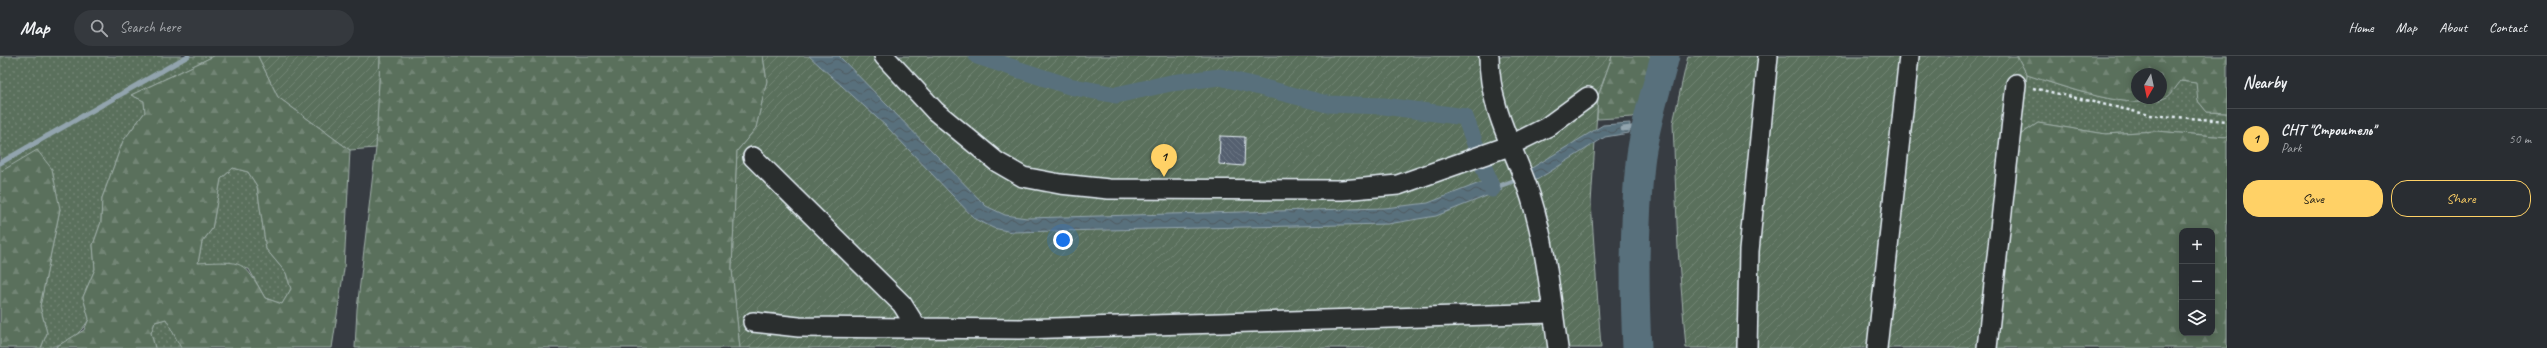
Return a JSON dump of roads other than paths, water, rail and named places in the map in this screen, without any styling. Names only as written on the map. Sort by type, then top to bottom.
[{"type":"street","points":[[884,56],[935,111],[997,162],[1023,177],[1060,184],[1109,189],[1342,190],[1398,185],[1509,146],[1547,127],[1588,97]]},
{"type":"street","points":[[1489,56],[1495,100],[1509,146],[1530,198],[1542,249],[1558,348]]},
{"type":"street","points":[[1748,348],[1749,251],[1768,56]]},
{"type":"street","points":[[1877,348],[1909,56]]},
{"type":"street","points":[[1987,348],[2016,84]]},
{"type":"street","points":[[753,156],[902,304],[918,328]]},
{"type":"street","points":[[753,322],[799,327],[1020,329],[1553,313]]},
{"type":"water","points":[[809,56],[839,56],[986,206],[1005,215],[1027,218],[1384,208],[1428,203],[1495,177],[1502,190],[1436,216],[1388,224],[1012,232],[993,228],[974,218],[887,127]]},
{"type":"water","points":[[1630,123],[1629,133],[1605,137],[1535,181],[1530,169],[1603,125]]},
{"type":"waterway","points":[[0,163],[188,56]]},
{"type":"waterway","points":[[977,56],[1069,86],[1116,95],[1171,83],[1220,77],[1327,104],[1384,106],[1465,117],[1492,189]]},
{"type":"waterway","points":[[1637,348],[1635,255],[1640,163],[1647,123],[1665,56]]},
{"type":"waterway","points":[[1623,129],[1647,126]]},
{"type":"waterway","points":[[1494,188],[1521,178]]},
{"type":"place","name":"СНТ \"Строитель\"","points":[[1164,177]]}]
